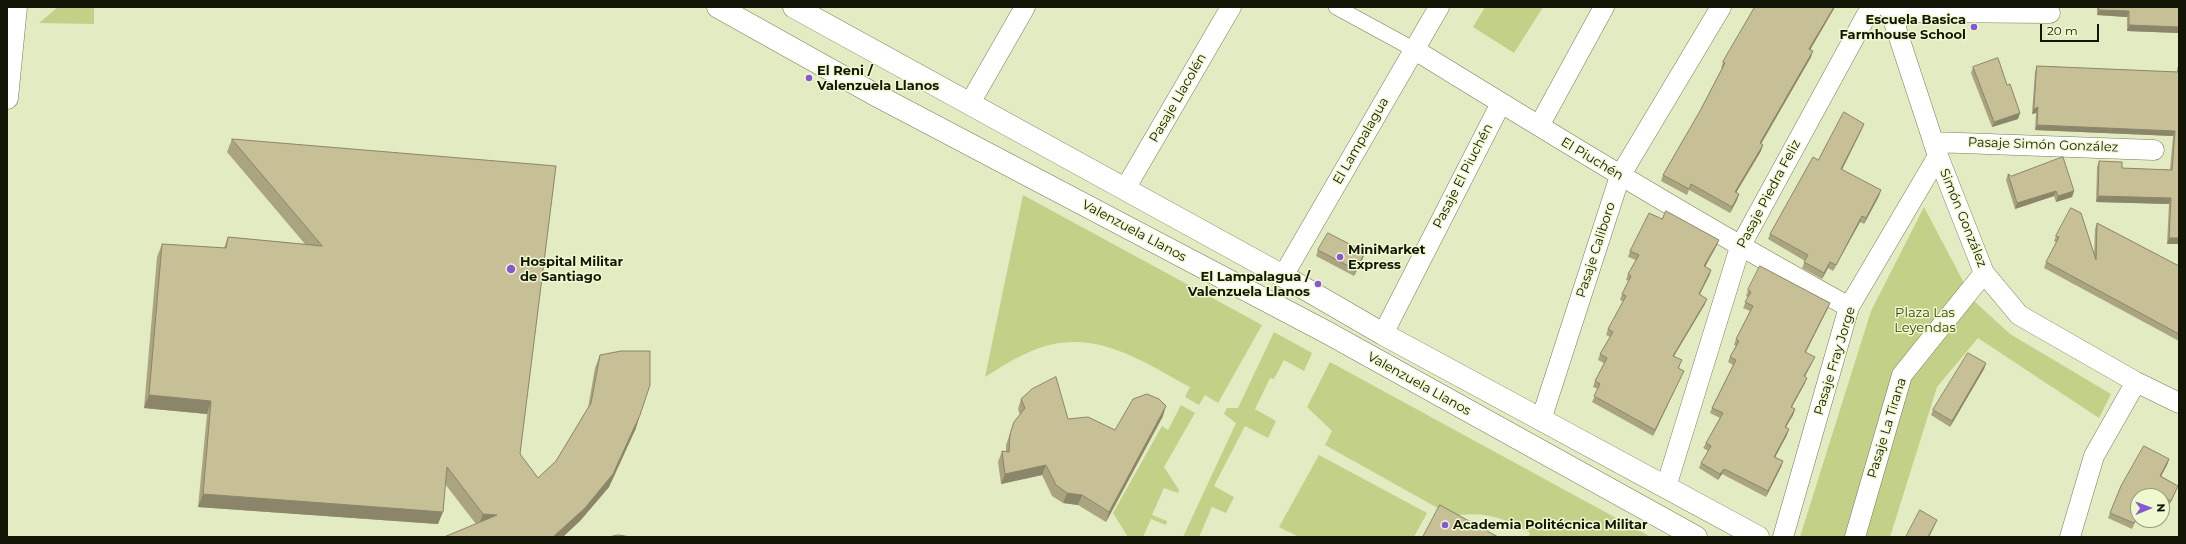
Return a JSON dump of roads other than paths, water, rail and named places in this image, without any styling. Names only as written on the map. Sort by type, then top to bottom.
[{"type":"main road","points":[[7,98],[16,7]]},
{"type":"main road","name":"Valenzuela Llanos","points":[[718,7],[872,93],[1328,333],[1696,537]]},
{"type":"main road","name":"Valenzuela Llanos","points":[[807,10],[970,103],[1283,276],[1383,334],[1758,537]]},
{"type":"street","points":[[970,103],[1025,7]]},
{"type":"street","name":"Pasaje Llacolén","points":[[1124,189],[1231,7]]},
{"type":"street","name":"El Piuchén","points":[[1336,7],[1415,50],[1620,176],[1740,247],[1849,307]]},
{"type":"street","name":"El Lampalagua","points":[[1283,276],[1440,7]]},
{"type":"street","points":[[1539,126],[1604,7]]},
{"type":"street","name":"Pasaje Caliboro","points":[[1541,420],[1620,176],[1721,7]]},
{"type":"street","name":"Pasaje Piedra Feliz","points":[[1666,487],[1740,247],[1866,16],[1874,7]]},
{"type":"street","points":[[1891,13],[2050,13]]},
{"type":"street","name":"Simón González","points":[[1891,13],[1935,149],[1984,273],[2019,315],[2136,382],[2179,403]]},
{"type":"street","name":"Pasaje El Piuchén","points":[[1383,334],[1501,103]]},
{"type":"street","name":"Pasaje Simón González","points":[[1935,149],[2154,150]]},
{"type":"street","name":"Pasaje Fray Jorge","points":[[1783,537],[1849,307],[1935,149]]},
{"type":"street","name":"Pasaje La Tirana","points":[[1855,537],[1902,375],[1984,273]]},
{"type":"street","points":[[2070,537],[2094,456],[2136,382]]},
{"type":"place","name":"Escuela Basica Farmhouse School","points":[[1974,27]]},
{"type":"place","name":"El Reni / Valenzuela Llanos","points":[[809,78]]},
{"type":"place","name":"MiniMarket Express","points":[[1340,257]]},
{"type":"place","name":"Hospital Militar de Santiago","points":[[511,269]]},
{"type":"place","name":"El Lampalagua / Valenzuela Llanos","points":[[1318,284]]},
{"type":"place","name":"Academia Politécnica Militar","points":[[1445,525]]},
{"type":"park label","name":"Plaza Las Leyendas","points":[[1925,320]]}]
